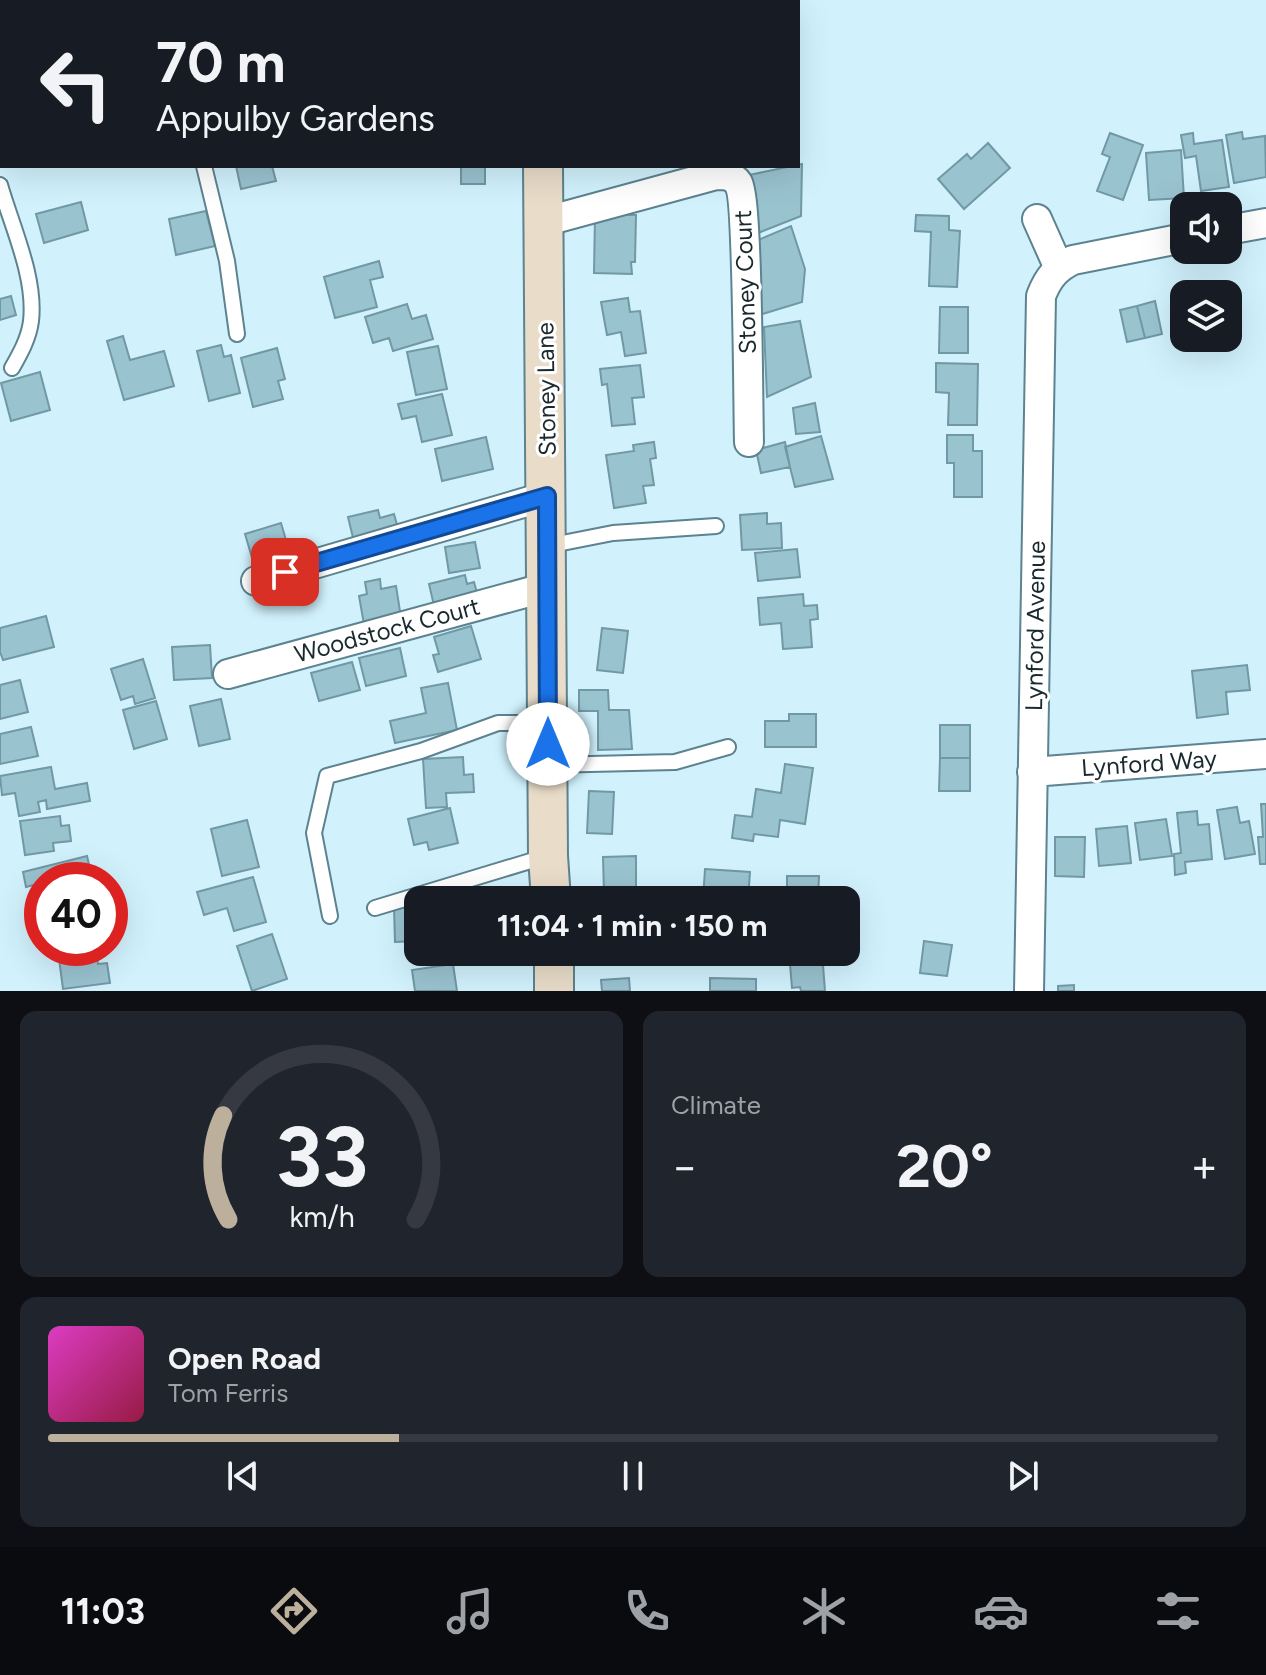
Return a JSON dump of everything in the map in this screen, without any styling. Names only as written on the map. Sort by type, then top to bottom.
[{"type":"street","name":"Stoney Lane","points":[[543,168],[550,886]]},
{"type":"street","name":"Stoney Court","points":[[543,222],[716,175],[729,176],[738,183],[742,193],[744,236],[749,442]]},
{"type":"street","points":[[1037,219],[1058,266],[1073,260],[1170,241]]},
{"type":"street","points":[[1242,227],[1266,223]]},
{"type":"street","name":"Lynford Avenue","points":[[1029,991],[1041,296],[1058,266]]},
{"type":"street","points":[[256,581],[547,496]]},
{"type":"street","name":"Woodstock Court","points":[[228,674],[547,587]]},
{"type":"street","name":"Lynford Way","points":[[1032,772],[1266,754]]},
{"type":"street","points":[[554,966],[554,991]]},
{"type":"lane","points":[[204,168],[227,261],[237,334]]},
{"type":"lane","points":[[0,185],[30,295],[31,322],[25,345],[12,368]]},
{"type":"lane","points":[[547,546],[613,533],[716,526]]},
{"type":"lane","points":[[330,916],[314,833],[327,776],[421,751],[498,723],[549,723]]},
{"type":"lane","points":[[548,765],[675,762],[728,747]]},
{"type":"lane","points":[[375,908],[548,856]]},
{"type":"building","points":[[1242,132],[1243,139],[1265,136],[1266,177],[1234,183],[1226,135]]},
{"type":"building","points":[[1110,133],[1143,145],[1123,200],[1097,191],[1110,157],[1102,154]]},
{"type":"building","points":[[1193,133],[1194,144],[1222,140],[1229,187],[1201,191],[1196,156],[1185,158],[1181,135]]},
{"type":"building","points":[[988,143],[1010,168],[964,209],[938,179],[967,154],[971,159]]},
{"type":"building","points":[[1181,150],[1184,192],[1170,192],[1170,199],[1149,200],[1146,153]]},
{"type":"building","points":[[800,164],[801,216],[753,235],[749,175],[800,168]]},
{"type":"building","points":[[236,168],[273,168],[276,181],[241,189]]},
{"type":"building","points":[[461,168],[485,168],[485,184],[461,184]]},
{"type":"building","points":[[81,202],[88,230],[44,243],[36,214]]},
{"type":"building","points":[[206,211],[215,246],[176,255],[169,219]]},
{"type":"building","points":[[595,215],[636,215],[632,274],[594,273]]},
{"type":"building","points":[[916,215],[949,216],[949,230],[960,231],[957,287],[929,286],[931,232],[915,231]]},
{"type":"building","points":[[791,226],[805,269],[802,302],[759,315],[751,243]]},
{"type":"building","points":[[379,261],[383,277],[370,280],[377,307],[335,318],[324,277]]},
{"type":"building","points":[[11,296],[16,315],[0,320],[0,299]]},
{"type":"building","points":[[628,298],[630,312],[640,311],[646,353],[625,356],[621,332],[607,335],[601,302]]},
{"type":"building","points":[[1155,301],[1162,334],[1145,338],[1137,306]]},
{"type":"building","points":[[407,304],[412,319],[426,315],[433,339],[393,351],[389,338],[373,343],[365,317]]},
{"type":"building","points":[[1137,306],[1145,338],[1127,342],[1120,310]]},
{"type":"building","points":[[940,307],[968,307],[968,353],[939,353]]},
{"type":"building","points":[[800,321],[811,377],[767,397],[764,327]]},
{"type":"building","points":[[123,336],[130,360],[164,351],[174,386],[124,400],[107,341]]},
{"type":"building","points":[[221,345],[224,357],[231,355],[240,393],[209,401],[197,351]]},
{"type":"building","points":[[438,346],[447,389],[416,395],[407,352]]},
{"type":"building","points":[[277,348],[285,379],[278,381],[283,399],[253,407],[241,358]]},
{"type":"building","points":[[936,363],[978,364],[977,425],[948,425],[949,393],[936,392]]},
{"type":"building","points":[[640,365],[644,397],[632,398],[635,424],[612,426],[607,384],[602,385],[600,369]]},
{"type":"building","points":[[40,372],[50,410],[11,421],[1,383]]},
{"type":"building","points":[[442,394],[452,435],[422,442],[416,416],[402,419],[398,404]]},
{"type":"building","points":[[815,403],[820,432],[796,434],[793,408]]},
{"type":"building","points":[[947,435],[973,435],[973,451],[982,451],[982,497],[954,497],[954,463],[947,463]]},
{"type":"building","points":[[821,436],[833,479],[795,487],[785,447]]},
{"type":"building","points":[[486,437],[493,469],[442,481],[435,449]]},
{"type":"building","points":[[654,442],[656,458],[650,459],[654,485],[643,486],[646,503],[614,508],[606,455],[634,451],[633,445]]},
{"type":"building","points":[[785,442],[790,467],[761,473],[756,450]]},
{"type":"building","points":[[378,510],[380,518],[394,514],[400,535],[355,546],[348,517]]},
{"type":"building","points":[[767,513],[767,524],[781,523],[782,548],[742,550],[740,515]]},
{"type":"building","points":[[281,523],[291,557],[255,568],[245,534]]},
{"type":"building","points":[[475,542],[480,568],[449,573],[445,547]]},
{"type":"building","points":[[797,549],[800,577],[758,581],[755,553]]},
{"type":"building","points":[[465,575],[467,584],[474,582],[479,600],[435,610],[429,584]]},
{"type":"building","points":[[380,579],[381,589],[396,586],[402,624],[365,630],[359,596],[367,594],[365,582]]},
{"type":"building","points":[[803,594],[804,606],[817,605],[818,619],[810,620],[812,647],[783,649],[781,623],[760,625],[758,598]]},
{"type":"building","points":[[46,616],[54,647],[3,660],[0,628]]},
{"type":"building","points":[[471,626],[481,659],[438,672],[433,655],[439,654],[434,637]]},
{"type":"building","points":[[602,628],[628,631],[623,673],[597,670]]},
{"type":"building","points":[[210,645],[212,678],[174,680],[172,647]]},
{"type":"building","points":[[400,648],[406,676],[366,686],[359,658]]},
{"type":"building","points":[[143,659],[155,698],[135,704],[133,696],[121,700],[111,669]]},
{"type":"building","points":[[352,662],[360,690],[319,701],[311,673]]},
{"type":"building","points":[[1247,665],[1250,690],[1226,692],[1228,714],[1197,718],[1192,671]]},
{"type":"building","points":[[20,680],[28,712],[0,719],[0,685]]},
{"type":"building","points":[[448,683],[457,730],[395,743],[390,721],[426,713],[421,688]]},
{"type":"building","points":[[579,690],[608,690],[609,710],[629,710],[632,749],[598,750],[598,711],[579,711]]},
{"type":"building","points":[[221,699],[230,739],[199,746],[190,706]]},
{"type":"building","points":[[156,701],[167,739],[134,749],[123,710]]},
{"type":"building","points":[[789,714],[816,714],[816,747],[765,747],[765,721],[789,721]]},
{"type":"building","points":[[940,725],[970,725],[970,758],[940,758]]},
{"type":"building","points":[[31,727],[38,756],[0,764],[0,734]]},
{"type":"building","points":[[463,757],[464,775],[473,774],[474,792],[446,793],[447,807],[426,808],[423,759]]},
{"type":"building","points":[[940,758],[970,758],[970,791],[939,791]]},
{"type":"building","points":[[785,764],[813,768],[805,824],[780,820],[778,837],[754,834],[753,841],[732,838],[735,815],[752,817],[756,789],[781,793]]},
{"type":"building","points":[[51,767],[55,789],[87,783],[90,801],[47,809],[46,800],[38,802],[40,812],[19,816],[15,793],[2,795],[0,776]]},
{"type":"building","points":[[589,791],[614,792],[612,834],[587,833]]},
{"type":"building","points":[[1261,804],[1266,804],[1266,864],[1260,864],[1258,837],[1263,837]]},
{"type":"building","points":[[1237,807],[1240,823],[1249,821],[1255,854],[1225,859],[1217,810]]},
{"type":"building","points":[[450,808],[458,843],[429,850],[427,842],[414,845],[408,819]]},
{"type":"building","points":[[1197,811],[1198,825],[1209,824],[1212,859],[1185,862],[1186,873],[1175,875],[1174,854],[1181,853],[1177,813]]},
{"type":"building","points":[[60,816],[61,826],[69,825],[71,841],[53,843],[54,851],[25,855],[20,821]]},
{"type":"building","points":[[1166,819],[1172,856],[1140,860],[1135,823]]},
{"type":"building","points":[[247,820],[259,867],[222,876],[211,829]]},
{"type":"building","points":[[1127,826],[1131,863],[1099,866],[1096,829]]},
{"type":"building","points":[[1055,837],[1085,837],[1084,877],[1055,876]]},
{"type":"building","points":[[87,856],[88,862],[63,862]]},
{"type":"building","points":[[636,856],[636,886],[604,886],[603,857]]},
{"type":"building","points":[[705,869],[750,872],[749,886],[704,886]]},
{"type":"building","points":[[787,876],[819,876],[819,886],[787,886]]},
{"type":"building","points":[[253,877],[266,922],[234,931],[227,908],[204,915],[197,892]]},
{"type":"building","points":[[394,906],[404,906],[404,942],[395,942]]},
{"type":"building","points":[[272,934],[287,979],[252,991],[237,946]]},
{"type":"building","points":[[924,941],[952,945],[947,976],[920,973]]},
{"type":"building","points":[[60,966],[107,966],[110,983],[63,989]]},
{"type":"building","points":[[453,966],[457,991],[415,991],[412,970]]},
{"type":"building","points":[[790,966],[823,966],[825,991],[792,988]]},
{"type":"building","points":[[629,978],[630,991],[602,991],[601,980]]},
{"type":"building","points":[[710,978],[756,979],[756,991],[710,991]]},
{"type":"building","points":[[1074,985],[1074,991],[1058,991],[1058,986]]},
{"type":"route","points":[[285,572],[547,496],[548,744]]}]
